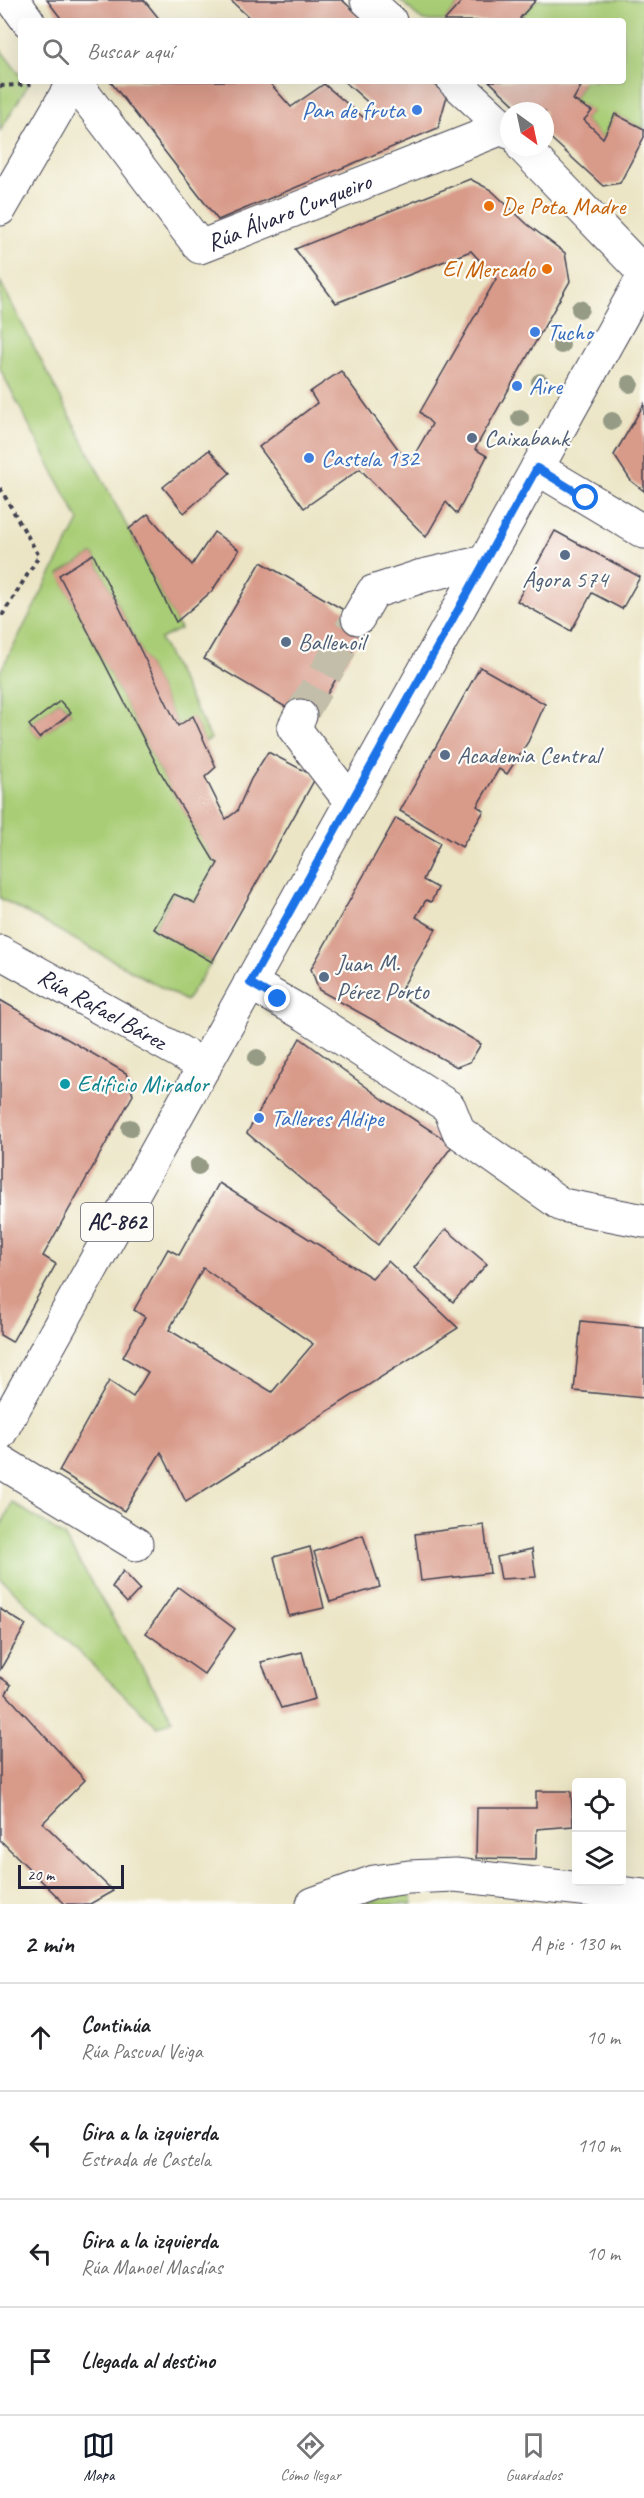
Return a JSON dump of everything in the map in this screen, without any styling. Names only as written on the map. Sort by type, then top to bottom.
[{"type":"street","points":[[13,0],[26,18]]},
{"type":"street","points":[[367,0],[387,18]]},
{"type":"street","points":[[0,209],[72,84]]},
{"type":"street","name":"Rúa Álvaro Cunqueiro","points":[[76,84],[200,247],[500,140]]},
{"type":"street","points":[[457,84],[500,125]]},
{"type":"street","points":[[531,156],[644,275]]},
{"type":"street","name":"AC-862","points":[[0,1433],[644,275]]},
{"type":"street","points":[[537,468],[644,532]]},
{"type":"street","points":[[358,618],[373,592],[422,576],[484,562]]},
{"type":"street","points":[[300,716],[294,728],[351,802]]},
{"type":"street","name":"Rúa Rafael Bárez","points":[[0,952],[204,1066]]},
{"type":"street","points":[[250,983],[449,1107],[459,1132],[562,1204],[644,1221]]},
{"type":"street","points":[[0,1461],[136,1544]]},
{"type":"street","points":[[313,1904],[374,1882],[410,1876],[456,1890],[644,1896]]},
{"type":"path","points":[[0,488],[39,556],[1,613],[0,619]]},
{"type":"green space","points":[[400,0],[463,0],[447,18],[420,18]]},
{"type":"green space","points":[[536,0],[644,0],[644,129],[615,114],[603,138],[584,120],[592,111],[573,100],[582,84],[626,84],[626,18],[520,18]]},
{"type":"green space","points":[[0,49],[18,72],[18,84],[28,85],[0,131]]},
{"type":"green space","points":[[0,281],[180,629],[160,639],[211,739],[205,742],[193,717],[178,726],[93,554],[59,574],[161,773],[214,861],[218,863],[195,903],[173,894],[154,929],[212,962],[186,1001],[0,898],[0,672],[79,521],[0,369]],"holes":[[[60,701],[71,713],[39,738],[29,725]]]},
{"type":"green space","points":[[12,1502],[64,1536],[173,1720],[158,1727],[0,1578],[0,1529]]},
{"type":"green space","points":[[410,1892],[413,1904],[361,1904],[367,1902]]},
{"type":"building","points":[[47,0],[144,0],[159,18],[61,18]]},
{"type":"building","points":[[230,0],[342,0],[362,18],[250,18]]},
{"type":"building","points":[[463,0],[536,0],[520,18],[447,18]]},
{"type":"building","points":[[112,84],[271,84],[291,107],[324,84],[363,117],[373,107],[347,84],[433,84],[447,96],[438,128],[218,220]]},
{"type":"building","points":[[492,84],[582,84],[573,100],[592,111],[584,120],[603,138],[615,114],[644,129],[644,137],[620,183],[603,186],[554,141],[554,102],[511,102]]},
{"type":"building","points":[[470,179],[491,190],[527,224],[565,253],[570,281],[475,449],[487,456],[457,514],[446,502],[426,537],[360,469],[304,508],[259,447],[317,403],[310,392],[341,371],[409,464],[432,424],[420,412],[496,279],[471,251],[336,303],[295,249]]},
{"type":"building","points":[[644,404],[644,491],[631,481],[614,455]]},
{"type":"building","points":[[209,450],[230,473],[184,513],[163,487]]},
{"type":"building","points":[[148,514],[192,565],[214,532],[239,550],[212,591],[176,622],[129,529]]},
{"type":"building","points":[[555,531],[640,577],[622,609],[592,593],[571,631],[517,601]]},
{"type":"building","points":[[93,554],[178,726],[193,716],[216,767],[205,777],[226,819],[237,811],[251,779],[268,752],[316,777],[212,962],[154,929],[174,894],[195,903],[218,863],[214,861],[161,773],[59,575]]},
{"type":"building","name":"Ballenoil","points":[[261,562],[368,624],[311,722],[204,659]]},
{"type":"building","points":[[480,667],[545,704],[528,742],[507,774],[499,769],[477,806],[484,811],[462,847],[400,811]]},
{"type":"building","points":[[60,701],[71,713],[39,738],[29,725]]},
{"type":"building","points":[[396,818],[440,843],[423,880],[438,888],[431,902],[426,900],[416,917],[436,929],[398,995],[481,1044],[470,1062],[457,1067],[319,990],[311,969]]},
{"type":"building","points":[[0,1000],[126,1073],[133,1095],[43,1256],[56,1264],[12,1342],[0,1335]]},
{"type":"building","points":[[300,1038],[384,1100],[453,1145],[378,1245],[247,1133]]},
{"type":"building","points":[[219,1183],[372,1278],[388,1261],[458,1328],[186,1502],[161,1452],[124,1511],[59,1471],[109,1381],[133,1397],[148,1372],[123,1357],[145,1317],[134,1310],[168,1249],[179,1255]],"holes":[[[203,1268],[313,1344],[272,1392],[169,1330]]]},
{"type":"building","points":[[446,1229],[487,1264],[453,1302],[414,1268]]},
{"type":"building","points":[[581,1321],[644,1327],[644,1398],[574,1391]]},
{"type":"building","points":[[484,1525],[490,1573],[421,1581],[415,1534]]},
{"type":"building","points":[[363,1535],[380,1587],[330,1602],[314,1552]]},
{"type":"building","points":[[310,1547],[324,1608],[289,1616],[274,1557]]},
{"type":"building","points":[[532,1549],[536,1577],[501,1579],[497,1557]]},
{"type":"building","points":[[123,1571],[140,1589],[127,1603],[112,1587]]},
{"type":"building","points":[[178,1587],[235,1629],[204,1674],[146,1633]]},
{"type":"building","points":[[0,1609],[26,1625],[0,1670]]},
{"type":"building","points":[[302,1652],[315,1699],[281,1708],[261,1662]]},
{"type":"building","points":[[0,1677],[11,1685],[6,1694],[85,1780],[43,1823],[113,1891],[90,1904],[65,1904],[0,1840]]},
{"type":"building","points":[[536,1791],[571,1791],[572,1826],[537,1829],[536,1859],[476,1858],[477,1808],[536,1808]]},
{"type":"tunnel","points":[[300,716],[358,618]]},
{"type":"place","name":"Pan de fruta","points":[[417,110]]},
{"type":"place","name":"De Pota Madre","points":[[489,206]]},
{"type":"place","name":"El Mercado","points":[[547,269]]},
{"type":"place","name":"Tucho","points":[[535,332]]},
{"type":"place","name":"Aire","points":[[517,386]]},
{"type":"place","name":"Caixabank","points":[[472,438]]},
{"type":"place","name":"Castela 132","points":[[309,458]]},
{"type":"place","name":"Ágora 574","points":[[565,555]]},
{"type":"place","name":"Ballenoil","points":[[286,642]]},
{"type":"place","name":"Academia Central","points":[[445,755]]},
{"type":"place","name":"Juan M. Pérez Porto","points":[[324,977]]},
{"type":"place","name":"Edificio Mirador","points":[[65,1084]]},
{"type":"place","name":"Talleres Aldipe","points":[[259,1118]]},
{"type":"route","points":[[278,999],[250,983],[537,468],[586,498]]}]
